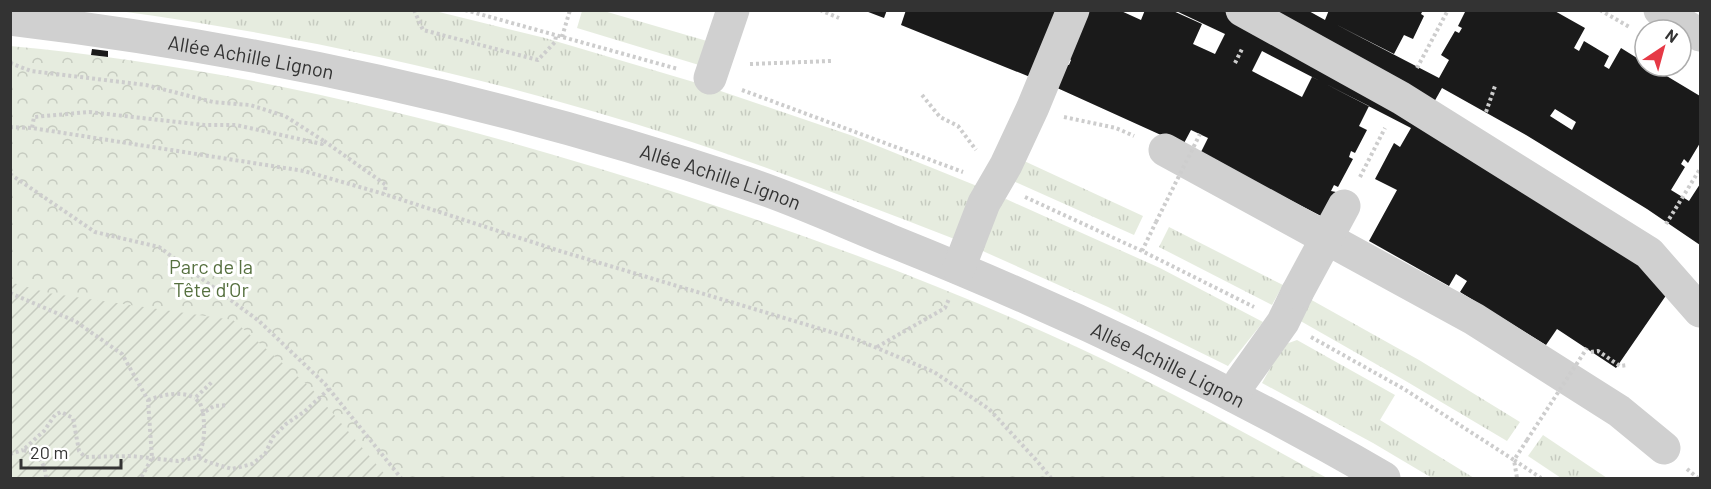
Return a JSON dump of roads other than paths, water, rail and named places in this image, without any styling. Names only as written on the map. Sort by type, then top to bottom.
[{"type":"street","points":[[715,63],[733,10]]},
{"type":"street","points":[[954,283],[984,203],[1033,108],[1073,10]]},
{"type":"street","points":[[1242,10],[1401,98],[1649,253],[1701,311]]},
{"type":"street","name":"Allée Achille Lignon","points":[[10,19],[215,48],[406,87],[563,126],[749,184],[954,283],[1091,326],[1234,396],[1384,478]]},
{"type":"street","points":[[1165,150],[1474,319],[1619,411],[1664,448]]},
{"type":"street","points":[[1234,396],[1290,307],[1344,206]]},
{"type":"park label","name":"Parc de la Tête d'Or","points":[[211,278]]}]
